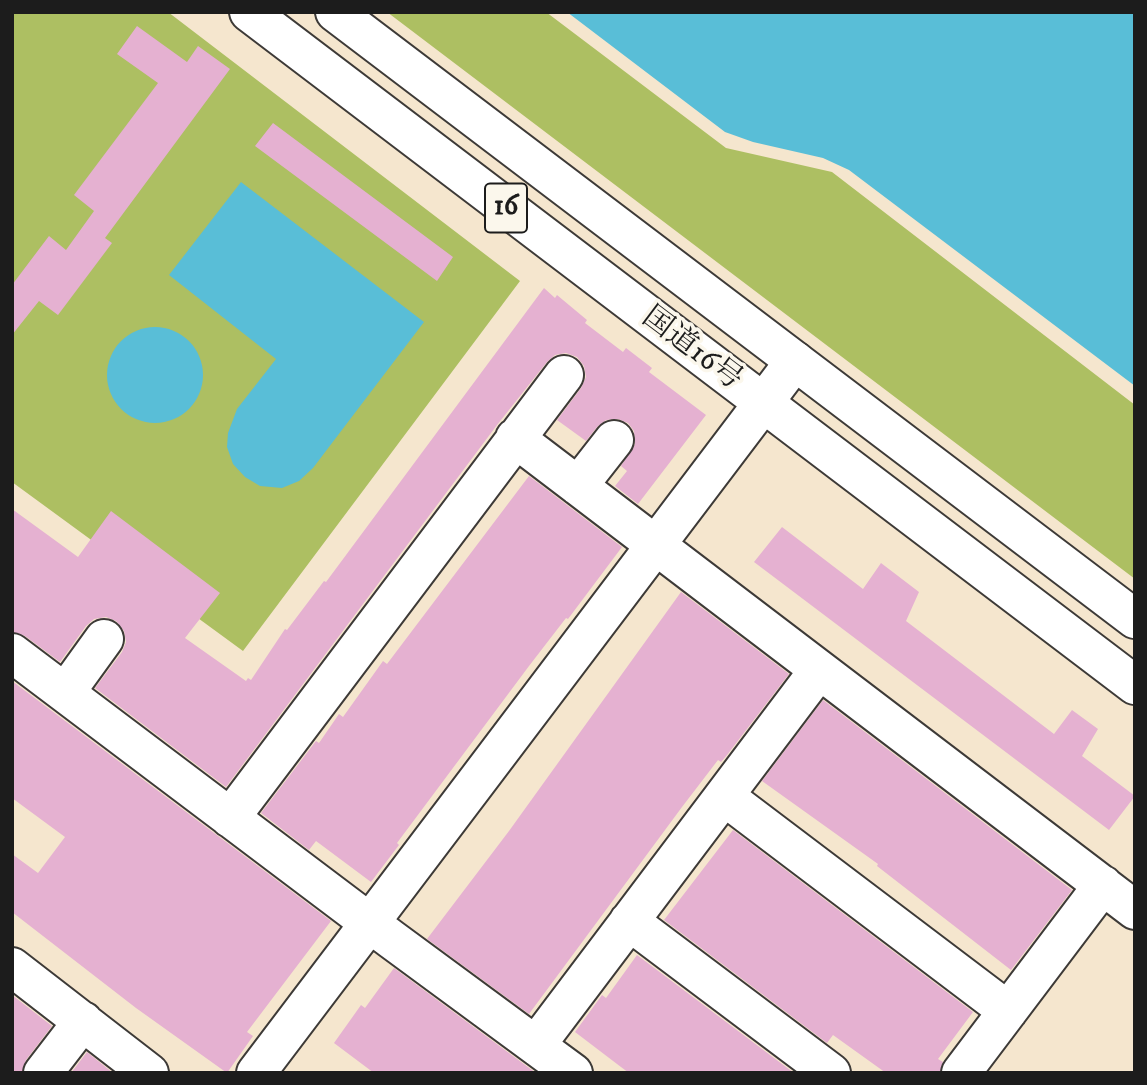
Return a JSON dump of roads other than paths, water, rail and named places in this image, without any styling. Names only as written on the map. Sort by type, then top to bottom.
[{"type":"main road","name":"国道16号","points":[[249,12],[1135,685]]},
{"type":"main road","name":"国道16号","points":[[335,12],[1135,619]]},
{"type":"main road","points":[[256,1073],[795,361]]},
{"type":"main road","points":[[230,818],[564,375]]},
{"type":"main road","points":[[515,438],[1135,910]]},
{"type":"main road","points":[[578,486],[614,440]]},
{"type":"main road","points":[[65,693],[104,639]]},
{"type":"main road","points":[[12,653],[369,923],[573,1073]]},
{"type":"main road","points":[[536,1045],[818,670]]},
{"type":"main road","points":[[724,796],[1008,1011]]},
{"type":"main road","points":[[961,1073],[1103,886]]},
{"type":"main road","points":[[629,921],[831,1073]]},
{"type":"main road","points":[[12,967],[149,1073]]},
{"type":"main road","points":[[43,1073],[83,1021]]},
{"type":"water","points":[[567,12],[1135,12],[1135,386],[849,170],[823,158],[753,142],[725,132]]},
{"type":"water","points":[[241,182],[424,322],[313,468],[299,481],[282,488],[260,486],[245,477],[233,464],[227,447],[228,433],[237,409],[276,359],[169,275]]},
{"type":"water","points":[[155,327],[173,331],[189,341],[199,357],[203,375],[199,393],[189,409],[173,419],[155,423],[137,419],[121,409],[111,393],[107,375],[111,357],[121,341],[137,331]]}]
